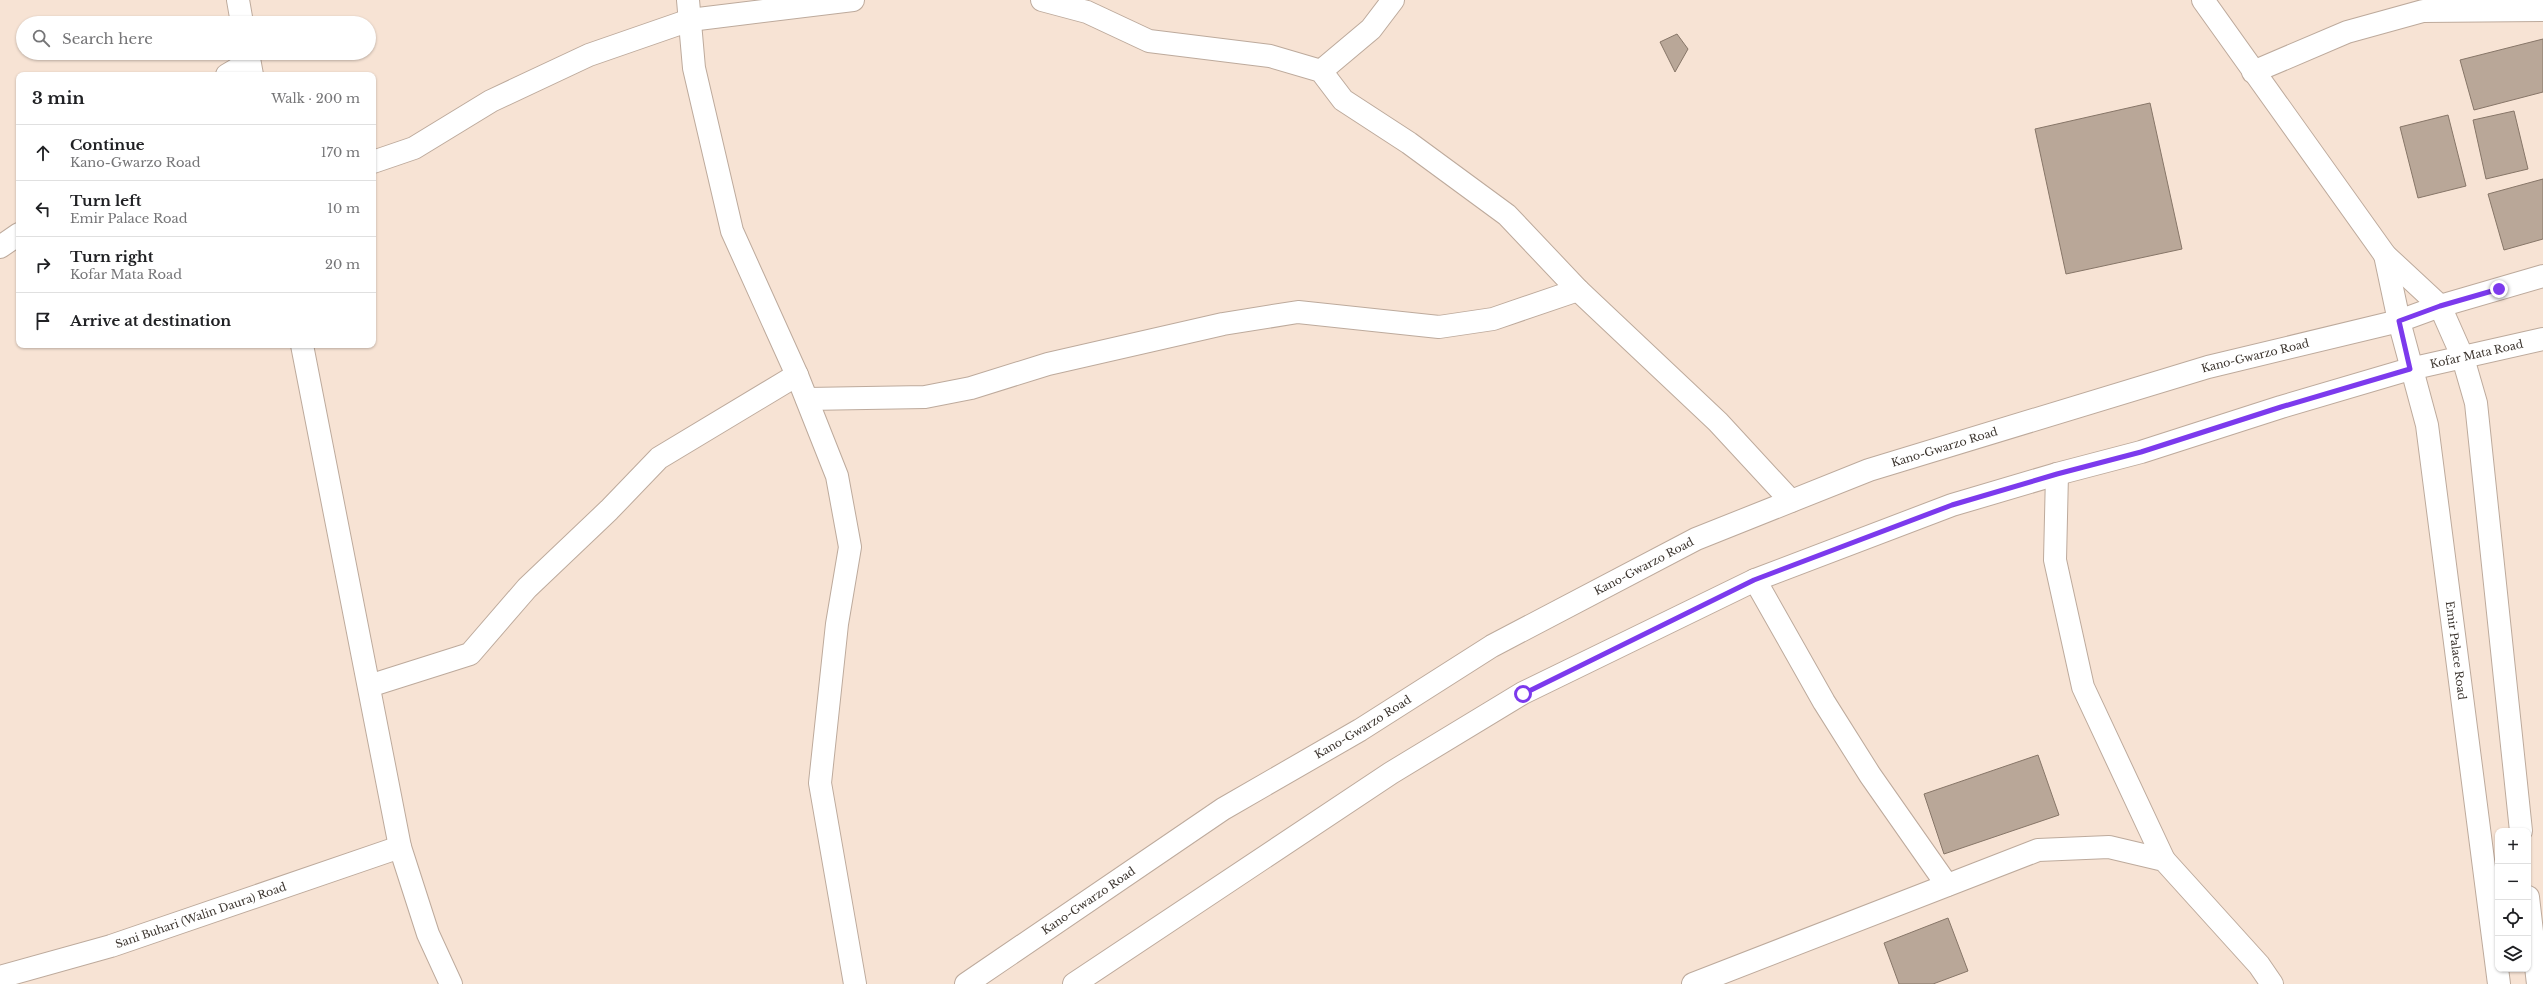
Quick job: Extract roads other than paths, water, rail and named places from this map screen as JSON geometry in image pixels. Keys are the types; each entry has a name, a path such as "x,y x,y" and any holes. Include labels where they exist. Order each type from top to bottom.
{"street":[{"path":"238,0 241,16"},
{"path":"376,161 414,148 492,101 689,10 853,0"},
{"path":"1042,0 1087,12 1149,41 1270,56 1321,71 1343,100 1409,143 1507,215 1578,290 1718,422 1791,501"},
{"path":"1321,71 1371,28 1393,0"},
{"path":"2203,0 2385,256 2440,306 2463,358 2476,402 2521,828"},
{"path":"689,10 694,68 732,231 797,375 837,476 850,547 837,624 820,784 855,984"},
{"path":"2253,72 2347,32 2423,11 2543,10"},
{"path":"233,72 250,63"},
{"path":"0,247 16,236"},
{"name":"Emir Palace Road","path":"2385,256 2410,369 2427,425 2499,984"},
{"path":"2399,321 2440,306 2543,276"},
{"path":"807,399 925,397 971,388 1048,364 1224,324 1298,312 1439,327 1493,319 1578,290"},
{"name":"Kano-Gwarzo Road","path":"966,984 1224,809 1360,730 1492,646 1696,539 1869,470 2045,415 2208,367 2399,321"},
{"name":"Kofar Mata Road","path":"2410,369 2543,339"},
{"path":"303,348 400,848 428,934 451,984"},
{"path":"1074,984 1391,773 1516,697 1754,580 1952,505 2057,474 2141,452 2281,407 2410,369"},
{"path":"369,686 470,654 527,588 609,510 659,458 797,375"},
{"path":"2057,474 2055,560 2083,687 2164,860 2259,965 2272,984"},
{"path":"1754,580 1824,702 1866,769 1947,885"},
{"path":"1693,984 2038,850 2109,847 2164,860"},
{"name":"Sani Buhari (Walin Daura) Road","path":"0,977 111,946 400,848"},
{"path":"2528,900 2538,984"}]}
